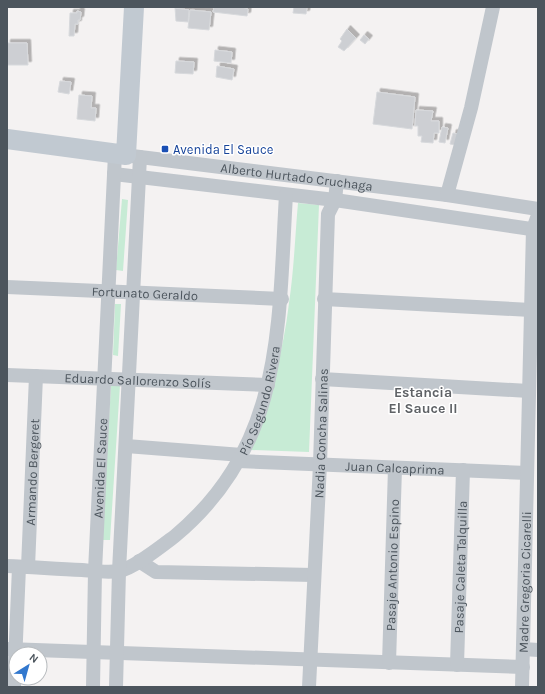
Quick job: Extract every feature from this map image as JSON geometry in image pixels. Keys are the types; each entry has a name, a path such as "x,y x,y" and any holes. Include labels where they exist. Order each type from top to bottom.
{"street":[{"name":"Avenida El Sauce","path":"92,687 95,571 114,174 127,155 134,7"},
{"path":"447,195 471,108 493,7"},
{"name":"Alberto Hurtado Cruchaga","path":"7,139 447,195 538,209"},
{"name":"Avenida El Sauce","path":"116,687 119,571 139,176 127,155"},
{"name":"Alberto Hurtado Cruchaga","path":"114,174 335,200 535,230"},
{"name":"Nadia Concha Salinas","path":"309,687 320,464 324,299 328,214 335,200 337,181"},
{"name":"Pío Segundo Rivera","path":"18,567 119,571 139,561 166,542 195,517 214,496 240,458 257,421 273,366 282,299 286,195"},
{"name":"Madre Gregoria Cicarelli","path":"522,687 531,310 535,230 538,214"},
{"name":"Fortunato Geraldo","path":"7,287 282,299"},
{"path":"324,299 531,310"},
{"name":"Eduardo Sallorenzo Solís","path":"7,375 105,380 129,379 268,385"},
{"name":"Armando Bergeret","path":"11,646 36,376"},
{"path":"322,379 529,391"},
{"name":"Juan Calcaprima","path":"126,446 240,458 320,464 527,474"},
{"name":"Pasaje Antonio Espino","path":"389,662 395,468"},
{"name":"Pasaje Caleta Talquilla","path":"457,665 463,470"},
{"path":"139,561 156,572 314,574"},
{"path":"523,649 538,650"},
{"path":"48,650 523,667"}],"green space":[{"path":"122,199 128,200 123,271 116,270"},
{"path":"298,203 319,205 309,452 251,450 264,414 283,341 292,278"},
{"path":"115,304 121,304 118,356 113,355"},
{"path":"111,385 120,385 110,540 102,540"}],"building":[{"path":"214,7 242,7 248,9 247,16 213,12"},
{"path":"294,7 307,7 306,14 293,13"},
{"path":"175,8 189,10 188,22 176,21"},
{"path":"190,10 211,12 209,30 188,28"},
{"path":"77,11 81,12 80,20 78,20 78,24 75,24 74,36 69,36 70,13 77,13"},
{"path":"347,29 356,38 344,51 338,47 342,41 340,39"},
{"path":"364,35 369,39 365,44 360,40"},
{"path":"7,43 27,43 28,65 7,65"},
{"path":"215,50 232,52 231,63 214,61"},
{"path":"176,61 194,62 193,74 175,73"},
{"path":"217,66 234,69 232,80 216,77"},
{"path":"60,81 71,82 69,94 58,92"},
{"path":"377,92 415,97 412,129 373,124"},
{"path":"79,95 92,96 91,108 96,108 95,121 77,119"},
{"path":"416,110 433,111 431,121 439,121 439,133 434,133 433,143 421,142 422,136 418,136 418,126 415,126"},
{"path":"442,127 448,128 445,143 439,142"},
{"path":"453,133 458,134 455,145 450,144"}],"place":[{"name":"Avenida El Sauce","path":"165,149"}],"district":[{"name":"Estancia El Sauce II","path":"423,400"}]}
